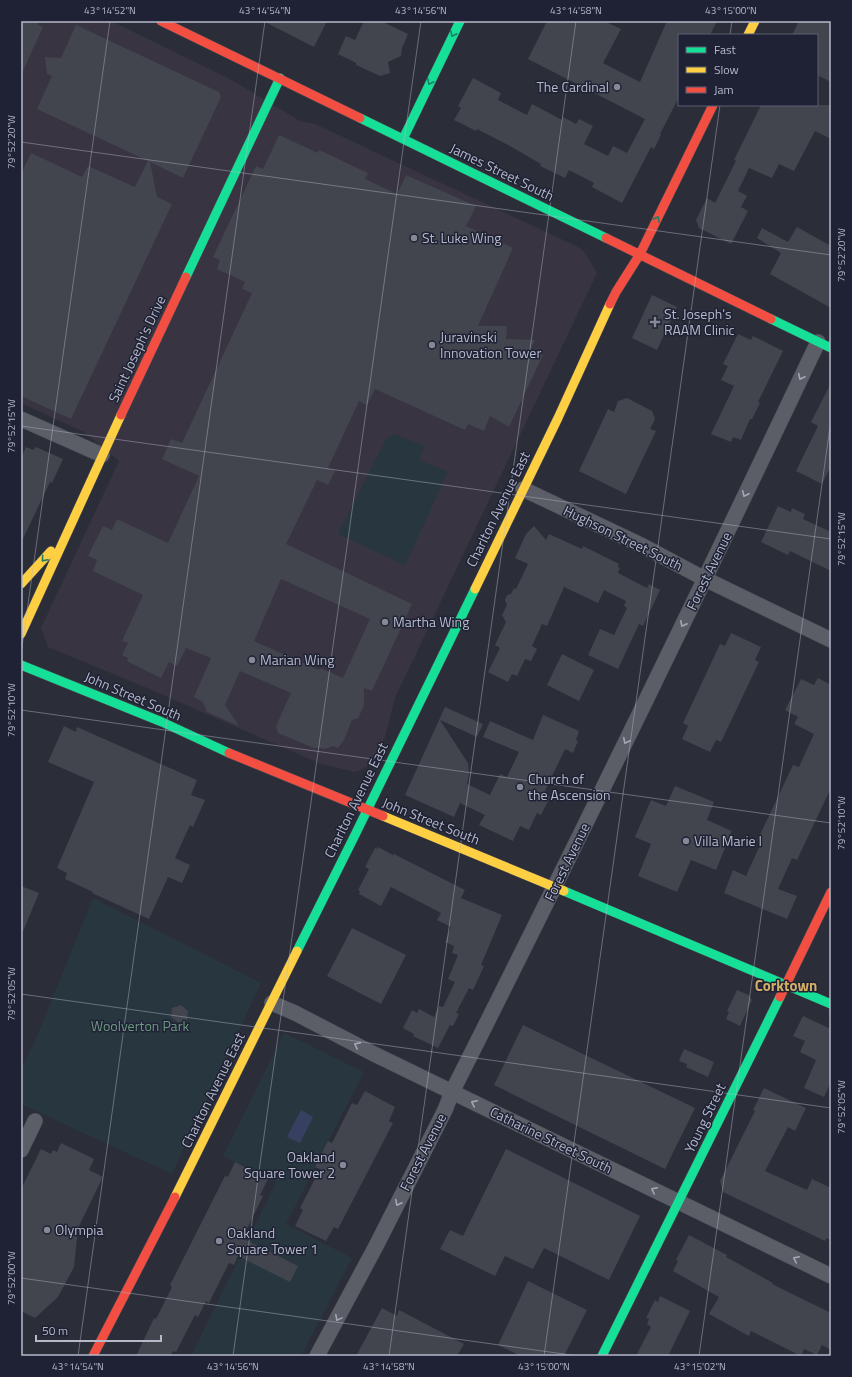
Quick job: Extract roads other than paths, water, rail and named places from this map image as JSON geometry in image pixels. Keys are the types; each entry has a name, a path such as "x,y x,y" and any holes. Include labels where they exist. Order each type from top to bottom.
{"main road":[{"path":"403,139 460,21"},
{"path":"748,34 755,21"},
{"name":"James Street South","path":"165,22 824,345"},
{"name":"Saint Joseph's Drive","path":"21,634 102,455 280,78"},
{"name":"Charlton Avenue East","path":"92,1356 187,1174 272,1003 558,418 616,292 640,254 713,106"},
{"path":"21,584 66,534"},
{"name":"John Street South","path":"21,665 162,722 220,749 720,956 786,986 831,1004"},
{"name":"Young Street","path":"602,1356 786,986 831,892"}],"street":[{"name":"Forest Avenue","path":"318,1356 387,1225 445,1110 452,1092 555,888 705,579 824,345"},
{"path":"21,418 102,455"},
{"name":"Hughson Street South","path":"523,489 643,546 705,579 831,640"},
{"name":"Catharine Street South","path":"272,1003 831,1276"},
{"path":"21,1150 35,1121"}],"water":[{"path":"301,1110 313,1117 300,1143 287,1137"}],"place":[{"name":"The Cardinal","path":"617,87"},
{"name":"St. Luke Wing","path":"414,238"},
{"name":"St. Joseph's RAAM Clinic","path":"655,322"},
{"name":"Juravinski Innovation Tower","path":"432,345"},
{"name":"Martha Wing","path":"385,622"},
{"name":"Marian Wing","path":"252,660"},
{"name":"Church of the Ascension","path":"520,787"},
{"name":"Villa Marie I","path":"686,841"},
{"name":"Oakland Square Tower 2","path":"343,1165"},
{"name":"Olympia","path":"47,1230"},
{"name":"Oakland Square Tower 1","path":"219,1241"}],"district":[{"name":"Corktown","path":"786,986"}],"park label":[{"name":"Woolverton Park","path":"140,1026"}]}
